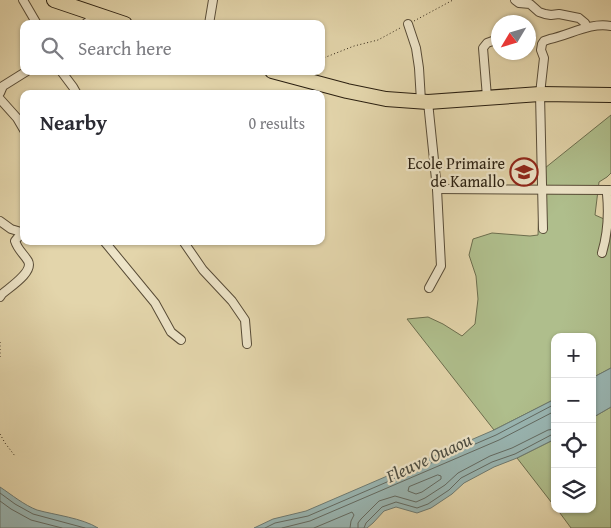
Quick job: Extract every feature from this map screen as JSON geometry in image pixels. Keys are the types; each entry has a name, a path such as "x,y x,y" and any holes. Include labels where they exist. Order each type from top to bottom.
{"highway":[{"path":"54,0 113,20"},
{"path":"287,75 386,99 424,101 540,94 611,96"}],"street":[{"path":"23,0 35,20"},
{"path":"210,20 213,0"},
{"path":"515,0 519,3 530,4 539,12 545,14 559,14 579,18 587,27"},
{"path":"90,20 98,15"},
{"path":"408,24 416,48 437,189 441,266 429,288"},
{"path":"543,229 540,94 544,58 541,50 542,44 544,41 587,27 611,26"},
{"path":"487,98 483,48 486,43 491,41"},
{"path":"1,89 21,75"},
{"path":"64,75 75,90"},
{"path":"0,99 20,123"},
{"path":"437,189 611,190"},
{"path":"602,253 608,220 607,194 611,190"},
{"path":"0,221 11,229 20,231"},
{"path":"0,297 26,273 29,266 17,248 15,241 20,234"},
{"path":"107,245 155,303 171,332 182,340"},
{"path":"186,245 203,270 232,301 246,320 247,344"}],"path":[{"path":"325,57 354,46 378,40 454,0"},
{"path":"0,342 0,358"},
{"path":"0,434 16,456"}],"green space":[{"path":"611,115 611,173 599,182 595,215 611,222 611,368 596,376 596,333 551,333 551,401 494,430 407,319 428,317 462,336 475,324 478,299 476,276 469,255 473,239 492,233 538,235 540,172"},
{"path":"611,407 611,528 571,528 560,513 596,513 596,416"},
{"path":"551,441 551,502 517,458"}],"water":[{"path":"611,368 611,407 596,416 596,378 596,376"},
{"path":"551,401 551,441 464,483 452,494 431,508 417,513 396,507 384,511 367,528 254,528 273,519 306,511 494,430"},
{"path":"0,487 37,510 76,519 98,528 0,528"}],"place":[{"name":"Ecole Primaire de Kamallo","path":"524,172"}],"water label":[{"name":"Fleuve Ouaou","path":"429,458"}]}
